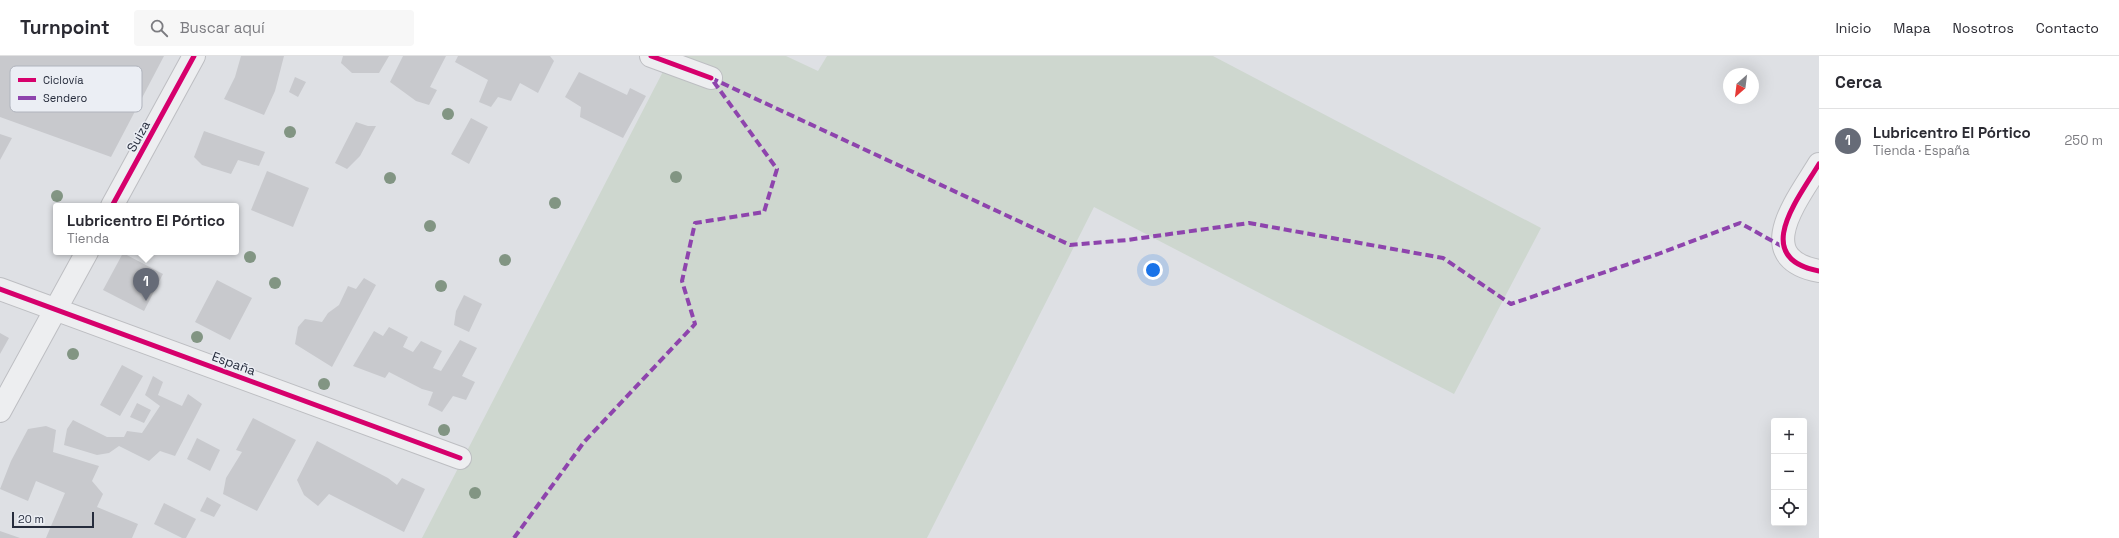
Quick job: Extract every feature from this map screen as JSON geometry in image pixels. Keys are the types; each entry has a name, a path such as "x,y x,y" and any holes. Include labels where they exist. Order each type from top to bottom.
{"street":[{"name":"Suiza","path":"114,203 194,56"},
{"path":"651,56 711,78"},
{"path":"1819,164 1787,218 1783,233 1785,248 1792,261 1804,268 1819,271"},
{"path":"0,411 85,255"},
{"name":"España","path":"0,289 56,308 460,458"}],"shaded area":[{"path":"671,56 786,56 818,71 827,56 1213,56 1541,228 1454,394 1094,207 927,538 422,538"}],"building":[{"path":"0,56 164,56 142,98 142,66 10,66 10,112 135,112 111,157 0,117"},
{"path":"241,56 284,56 275,91 264,115 224,99 235,77"},
{"path":"343,56 389,56 379,73 352,73 341,63"},
{"path":"403,56 446,56 430,87 437,90 429,105 416,101 390,82"},
{"path":"458,56 550,56 554,61 538,93 520,83 511,101 498,97 491,107 479,102 488,80 455,62"},
{"path":"579,72 627,95 630,88 646,96 623,138 580,117 581,107 565,97"},
{"path":"295,77 306,82 298,97 289,92"},
{"path":"471,118 488,127 469,164 451,154"},
{"path":"356,122 368,126 376,126 360,156 347,169 335,163"},
{"path":"204,131 265,152 259,166 238,160 231,174 202,165 194,157"},
{"path":"0,134 12,138 0,160"},
{"path":"267,171 309,188 293,227 251,210"},
{"path":"122,255 127,255 163,274 144,311 103,290"},
{"path":"364,278 376,285 332,367 295,344 298,327 305,319 322,322 328,313 339,305 348,286 356,289"},
{"path":"217,280 252,298 230,340 195,322"},
{"path":"464,295 482,304 469,332 454,325 456,311"},
{"path":"389,327 408,337 403,347 413,352 421,341 442,351 433,368 441,371 460,340 477,348 462,376 475,382 466,400 453,396 442,412 428,405 433,392 422,389 389,372 385,378 353,366 374,331 383,336"},
{"path":"0,333 9,338 0,354"},
{"path":"122,365 143,376 120,416 100,405"},
{"path":"153,376 163,382 158,395 182,406 188,394 202,404 175,456 160,451 149,461 119,446 109,453 97,455 64,445 67,429 73,420 107,437 124,437 127,431 142,433 160,406 145,395"},
{"path":"137,403 151,410 144,423 130,417"},
{"path":"253,418 296,440 257,511 223,494 226,478 242,452 236,450"},
{"path":"46,426 56,430 53,452 99,466 92,481 103,494 97,507 138,524 132,538 46,538 65,493 36,481 28,501 0,489 11,461 28,429"},
{"path":"197,438 220,450 210,471 187,459"},
{"path":"317,441 388,478 397,485 402,478 425,489 404,532 329,494 318,506 304,495 297,480"},
{"path":"207,497 221,505 214,517 200,511"},
{"path":"164,503 196,519 186,538 182,538 154,524"},
{"path":"0,531 20,538 0,538"}],"marked path":[{"path":"514,538 584,442 695,324 682,281 695,223 764,212 777,169 711,78 1070,245 1127,240 1249,223 1443,258 1511,304 1658,254 1740,223 1785,248"}],"cycle path":[{"path":"114,203 194,56"},
{"path":"651,56 711,78"},
{"path":"1819,164 1792,210 1785,226 1783,241 1787,254 1798,264 1819,271"},
{"path":"0,289 460,458"}],"place":[{"name":"Lubricentro El Pórtico","path":"146,301"}]}
